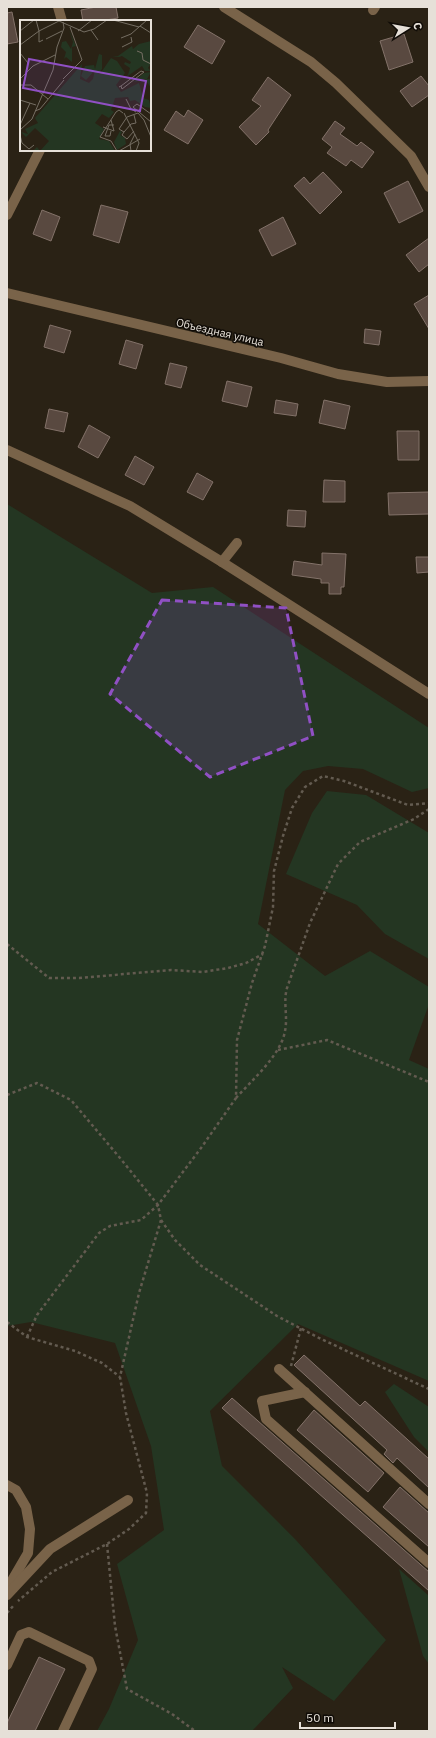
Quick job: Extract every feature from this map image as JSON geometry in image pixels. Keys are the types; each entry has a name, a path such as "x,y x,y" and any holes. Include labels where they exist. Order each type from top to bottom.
{"street":[{"path":"58,7 62,20"},
{"path":"224,7 311,62 336,83 410,156 429,187"},
{"path":"7,215 39,151"},
{"name":"Объездная улица","path":"7,293 281,358 338,374 387,382 429,381"},
{"path":"7,450 130,506 222,562 429,694"},
{"path":"222,562 237,543"},
{"path":"279,1369 429,1504"},
{"path":"305,1392 262,1401 266,1419 429,1563"},
{"path":"7,1484 16,1490 26,1507 30,1529 28,1553 7,1590"},
{"path":"7,1595 50,1549 128,1500"},
{"path":"7,1665 21,1635 29,1632 89,1661 92,1669 63,1731"}],"path":[{"path":"236,1098 237,1040 252,982 263,954 273,907 274,871 282,836 292,808 305,787 324,776 344,781 408,806 429,803"},
{"path":"26,1337 37,1315 99,1233 110,1226 141,1220 158,1205 236,1098 278,1050 285,1031 285,997 287,988 310,923 338,864 360,842 414,819 429,809"},
{"path":"7,944 49,978 79,978 171,970 203,972 228,968 246,963 263,954"},
{"path":"278,1050 327,1040 429,1082"},
{"path":"7,1095 37,1083 71,1100 158,1205 162,1220 175,1240 200,1265 277,1316 429,1389"},
{"path":"7,1322 26,1337 75,1351 102,1363 120,1377 139,1293 162,1220"},
{"path":"288,1377 301,1328"},
{"path":"107,1544 115,1626 127,1689 172,1714 195,1731"}],"highlighted area":[{"path":"162,600 286,608 313,736 210,777 110,694"}],"green space":[{"path":"7,504 152,593 213,587 429,728 429,788 412,792 363,769 328,766 303,771 285,790 258,924 325,976 370,951 429,987 429,1004 409,1060 429,1069 429,1381 298,1324 210,1411 222,1466 295,1539 386,1640 334,1701 282,1667 293,1688 252,1731 97,1731 109,1709 138,1640 117,1564 164,1530 151,1446 115,1343 31,1322 7,1326"},
{"path":"327,791 366,795 429,833 429,959 385,934 357,905 286,874 312,813"},
{"path":"394,1384 429,1407 429,1452 414,1437 385,1392"},
{"path":"399,1569 429,1596 429,1664 423,1656"}],"building":[{"path":"96,7 116,7 118,18 106,20 83,20 81,10"},
{"path":"12,12 18,42 7,44 7,13"},
{"path":"198,25 225,41 212,64 184,47"},
{"path":"404,34 413,62 389,70 380,41"},
{"path":"421,76 429,86 429,95 412,107 400,91"},
{"path":"268,77 291,95 268,130 269,132 256,145 239,127 261,106 252,100"},
{"path":"188,110 203,120 188,144 164,130 176,111 184,117"},
{"path":"335,121 345,128 340,134 357,146 361,142 374,152 362,168 351,160 346,166 327,153 332,147 322,139"},
{"path":"323,172 342,192 320,214 294,186 304,177 310,184"},
{"path":"408,181 423,211 399,223 384,193"},
{"path":"101,205 128,212 119,243 93,235"},
{"path":"42,210 60,217 51,241 33,234"},
{"path":"283,217 296,244 272,256 259,230"},
{"path":"429,238 429,264 419,272 406,255"},
{"path":"429,295 429,329 414,304"},
{"path":"50,325 71,331 64,353 44,347"},
{"path":"365,329 381,331 379,345 364,343"},
{"path":"126,340 143,345 136,369 119,364"},
{"path":"170,363 187,367 181,388 165,384"},
{"path":"227,381 252,387 247,407 222,401"},
{"path":"276,400 298,404 296,416 274,413"},
{"path":"324,400 350,406 345,429 319,423"},
{"path":"49,409 68,413 64,432 45,428"},
{"path":"89,425 110,437 98,458 78,447"},
{"path":"397,431 419,431 419,460 398,460"},
{"path":"135,456 154,467 144,485 125,475"},
{"path":"197,473 213,482 203,500 187,492"},
{"path":"324,480 345,481 345,502 323,502"},
{"path":"429,492 429,514 389,515 388,493"},
{"path":"288,510 306,511 305,527 287,526"},
{"path":"322,553 346,554 344,587 341,587 341,594 329,594 329,583 321,583 321,579 292,575 294,561 322,565"},
{"path":"416,557 429,557 429,572 417,573"},
{"path":"304,1355 360,1406 365,1401 429,1459 429,1488 397,1458 393,1463 384,1454 387,1450 294,1365"},
{"path":"232,1398 429,1572 429,1591 222,1408"},
{"path":"314,1410 384,1473 368,1492 297,1430"},
{"path":"400,1487 429,1513 429,1547 383,1507"},
{"path":"39,1657 65,1669 35,1731 7,1731 7,1723"}]}
